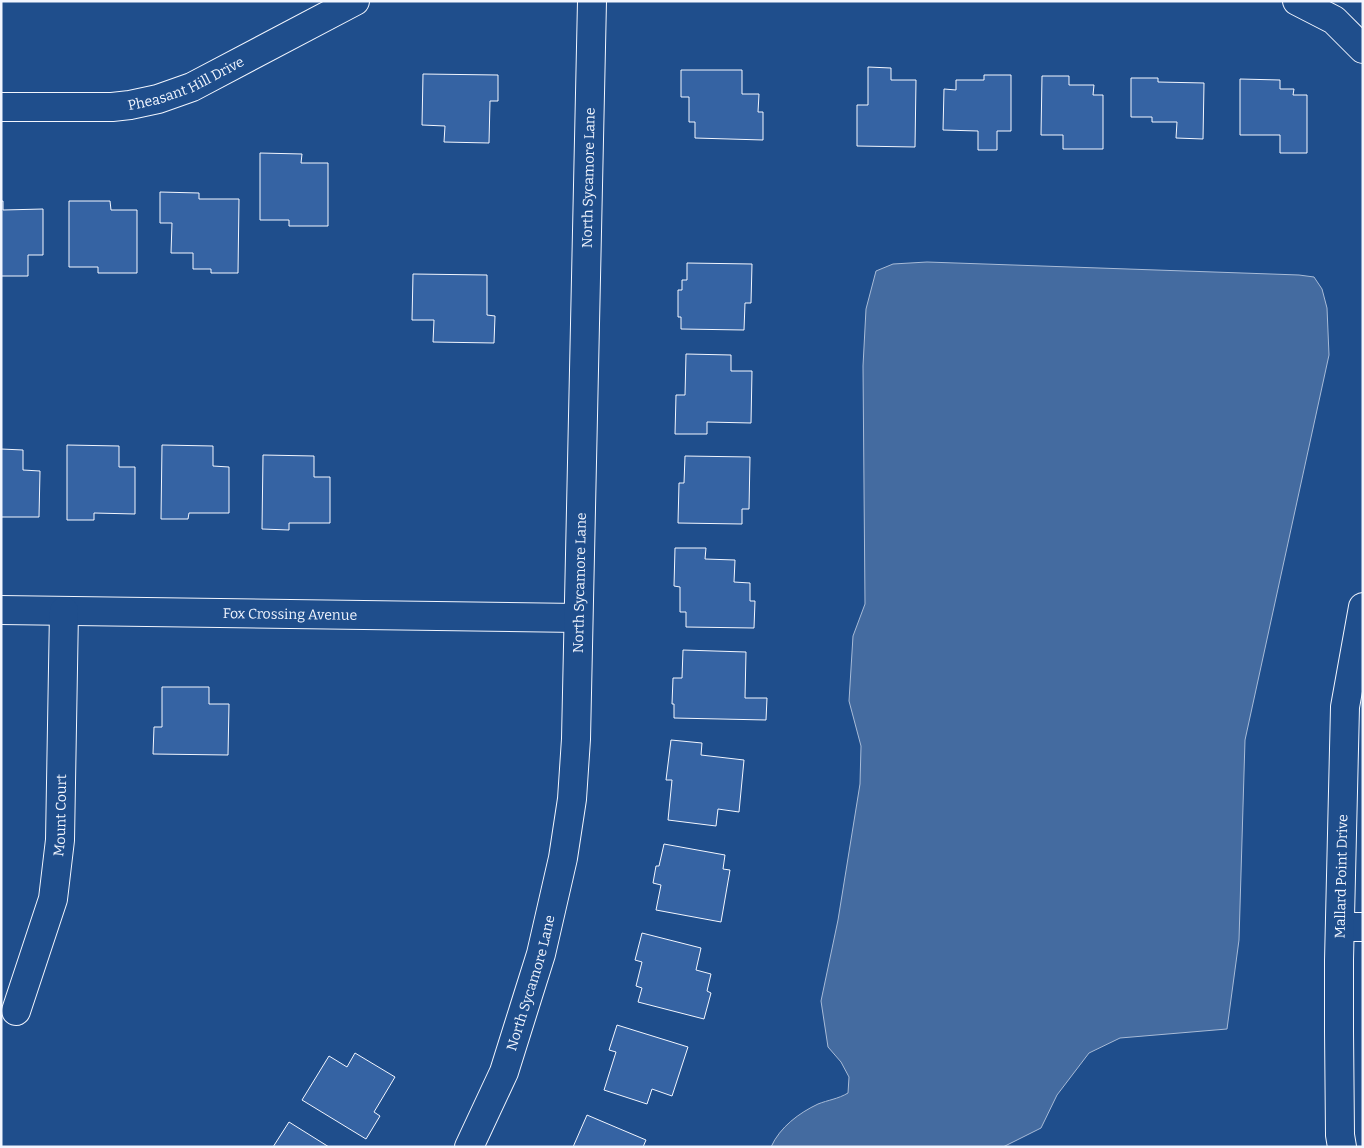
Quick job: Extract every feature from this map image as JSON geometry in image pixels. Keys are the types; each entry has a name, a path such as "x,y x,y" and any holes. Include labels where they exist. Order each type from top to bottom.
{"street":[{"name":"Pheasant Hill Drive","path":"1,107 112,107 148,102 169,96 192,87 355,1"},
{"name":"North Sycamore Lane","path":"469,1147 504,1072 520,1025 541,954 563,858 572,799 576,739 592,1"},
{"path":"1297,1 1334,20 1361,43"},
{"name":"Mallard Point Drive","path":"1342,1147 1340,1135 1339,1031 1351,927 1345,707 1363,607"},
{"name":"Fox Crossing Avenue","path":"1,610 578,618"},
{"name":"Mount Court","path":"16,1011 53,900 60,840 64,611"}],"water":[{"path":"927,262 1299,275 1314,277 1322,289 1327,308 1329,355 1245,740 1239,940 1227,1029 1120,1038 1089,1053 1057,1095 1041,1128 1003,1147 771,1147 779,1133 797,1116 818,1104 848,1093 849,1077 841,1062 828,1047 821,1001 838,920 860,784 861,746 849,701 853,636 865,604 863,366 866,309 876,271 893,264"}],"building":[{"path":"868,67 891,68 891,80 916,80 915,147 857,146 857,105 868,105"},
{"path":"681,70 742,70 742,94 759,94 758,112 763,112 763,140 695,138 695,122 689,122 689,97 681,97"},
{"path":"423,74 498,75 498,101 490,101 489,143 444,142 445,126 422,125"},
{"path":"984,75 1011,75 1011,131 997,131 997,150 978,150 978,131 943,130 944,89 956,90 956,80 984,80"},
{"path":"1042,76 1069,76 1069,85 1094,85 1093,95 1103,95 1103,149 1063,149 1063,135 1041,135"},
{"path":"1131,78 1158,78 1158,82 1204,83 1203,139 1176,138 1177,122 1152,122 1152,117 1131,117"},
{"path":"1240,79 1280,80 1280,89 1294,89 1293,95 1307,95 1307,153 1280,153 1280,135 1240,135"},
{"path":"260,153 302,154 301,163 328,163 328,226 289,226 289,220 260,220"},
{"path":"160,192 199,193 199,199 239,199 238,273 211,273 211,269 193,269 193,253 171,253 172,223 160,223"},
{"path":"1,201 3,201 3,210 43,209 43,255 28,255 28,276 1,276"},
{"path":"69,201 110,201 111,210 137,210 137,273 98,273 98,267 69,267"},
{"path":"687,263 752,264 751,303 745,303 744,330 681,329 681,317 678,317 678,290 682,290 682,280 687,280"},
{"path":"413,274 487,275 487,315 495,316 494,343 433,342 434,320 412,320"},
{"path":"686,354 731,355 731,371 752,371 751,423 707,422 707,434 675,434 676,395 685,395"},
{"path":"67,445 119,446 119,467 135,467 135,514 94,513 94,520 67,520"},
{"path":"162,445 213,446 213,466 229,467 229,513 189,513 188,519 161,519"},
{"path":"1,449 23,450 23,470 40,471 39,517 1,517"},
{"path":"263,455 314,456 314,477 330,477 330,523 289,523 289,530 262,529"},
{"path":"685,456 750,457 749,509 742,509 742,524 678,523 679,483 684,483"},
{"path":"675,548 706,548 705,559 735,560 734,582 750,583 750,601 755,601 754,628 686,627 686,612 680,612 680,587 674,586"},
{"path":"683,650 746,652 745,698 767,698 766,720 674,718 674,704 672,704 673,678 682,678"},
{"path":"162,687 209,687 209,704 229,704 228,755 153,754 154,727 162,727"},
{"path":"671,740 702,743 701,755 744,760 739,812 718,809 716,826 668,820 672,780 666,780"},
{"path":"664,844 725,855 723,869 730,870 721,922 656,910 661,885 653,883 656,866 659,866"},
{"path":"642,933 701,948 696,970 711,974 707,991 711,993 704,1019 638,1002 642,988 636,986 642,962 635,960"},
{"path":"617,1025 688,1047 672,1096 652,1089 647,1104 604,1090 616,1052 609,1050"},
{"path":"355,1053 395,1077 374,1112 380,1116 366,1139 302,1100 329,1056 347,1067"},
{"path":"587,1115 646,1140 643,1147 573,1147"},
{"path":"289,1122 329,1147 273,1147"}]}
